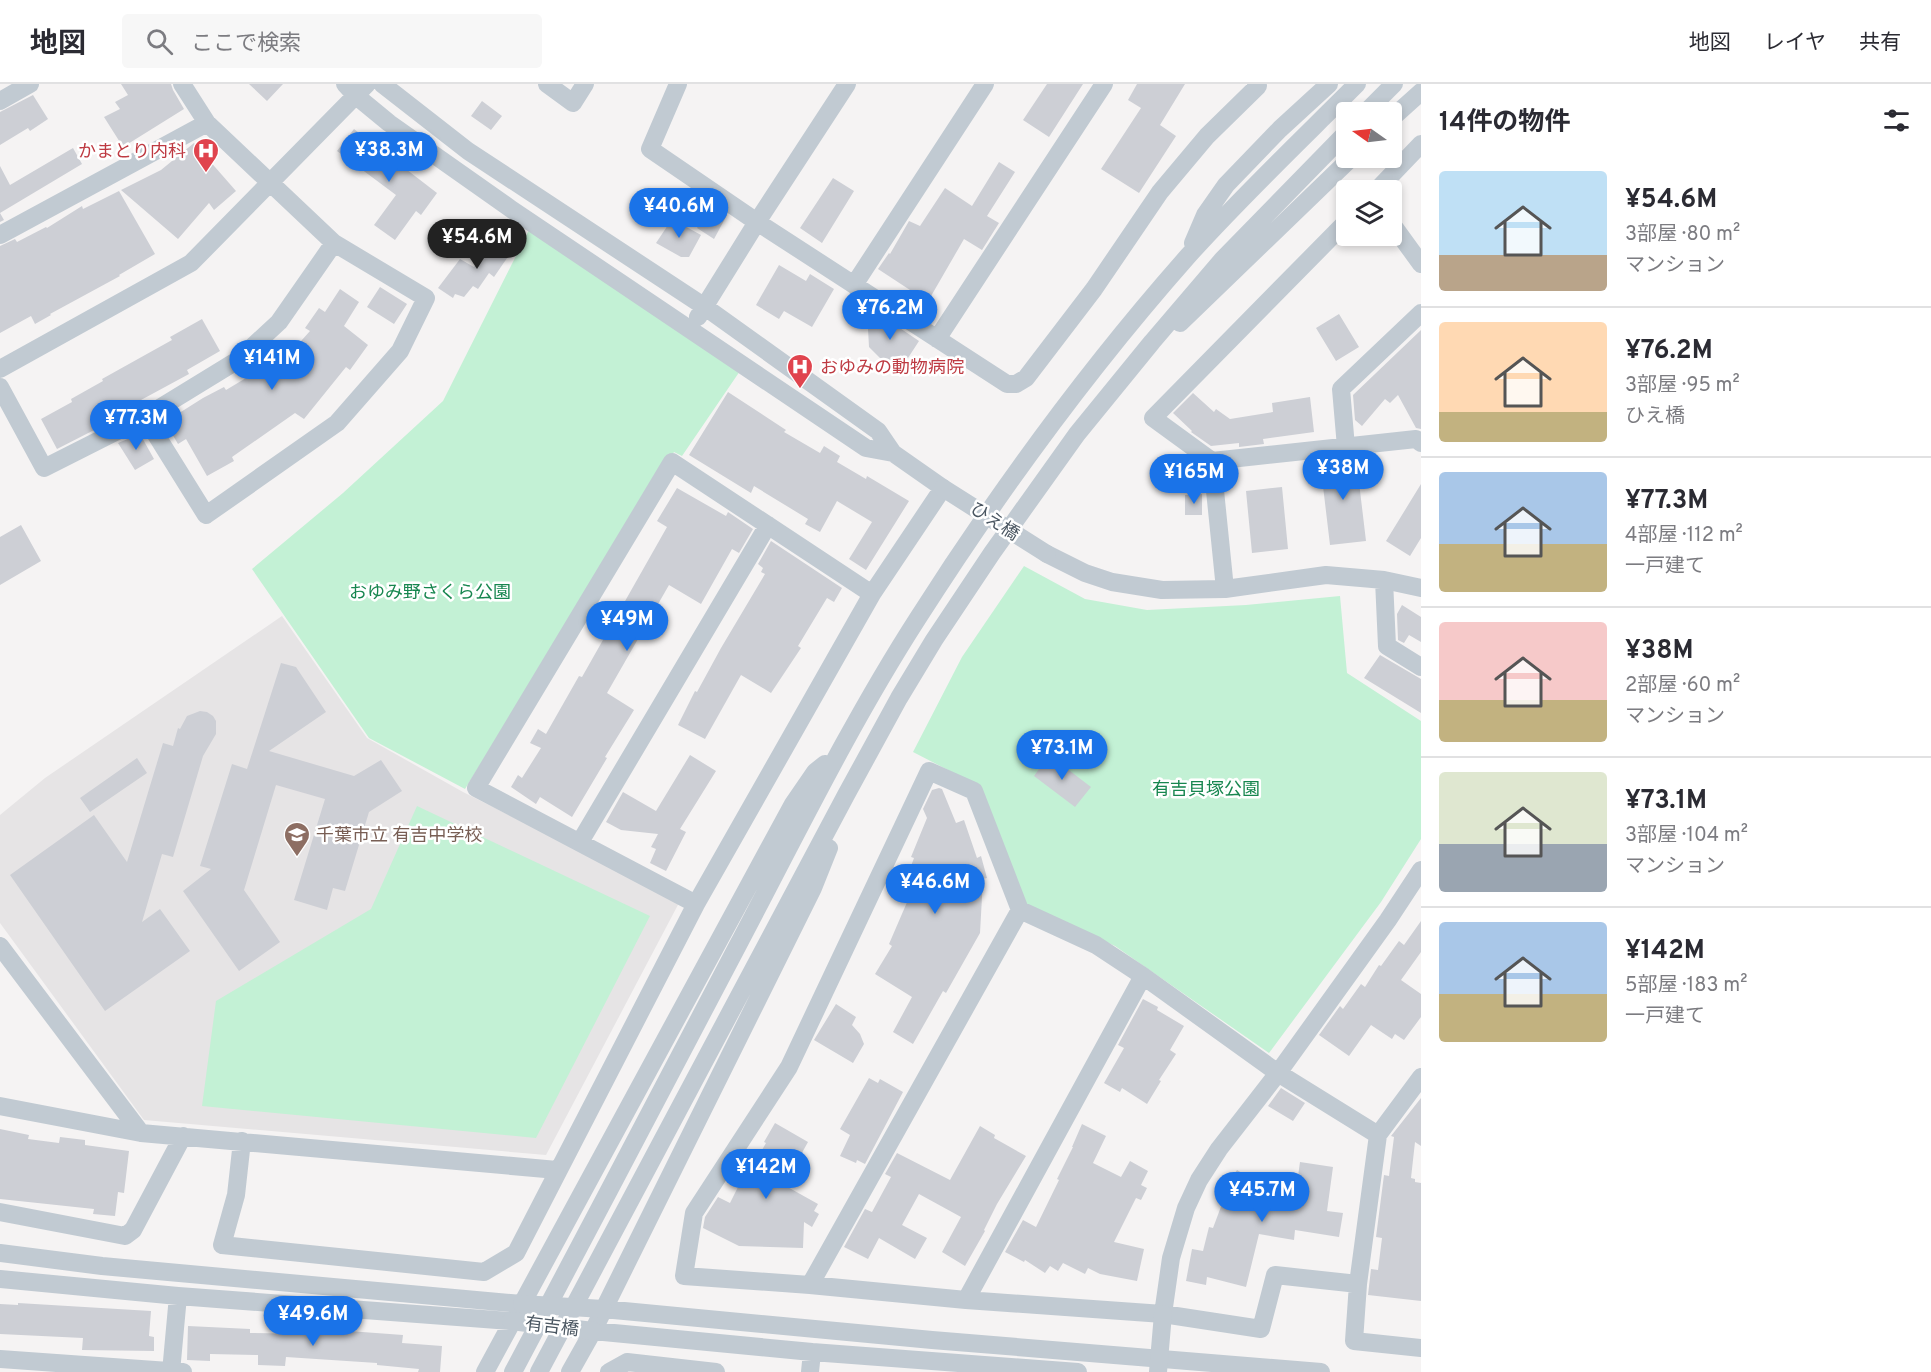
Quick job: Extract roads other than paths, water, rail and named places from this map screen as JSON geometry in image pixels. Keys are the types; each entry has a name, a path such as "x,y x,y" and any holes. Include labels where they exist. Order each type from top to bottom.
{"street":[{"path":"0,101 30,84"},
{"path":"145,417 206,515 338,423 400,351 426,298 334,243 207,123 182,84"},
{"path":"382,84 468,151 705,307 878,431 894,453"},
{"path":"547,84 573,104 585,84"},
{"path":"678,84 650,149 757,222 1008,384 1016,384 1026,378 1094,289 1160,192 1207,136 1258,85"},
{"path":"691,329 847,84"},
{"path":"854,285 985,84"},
{"path":"937,339 1104,84"},
{"path":"1186,259 1205,215 1226,185 1280,129 1329,84"},
{"path":"513,1372 839,752 916,620 972,536 1050,428 1128,328 1234,206 1357,84"},
{"path":"1376,102 1394,84"},
{"path":"0,369 191,263 356,88 389,123 599,269 866,448 894,453"},
{"path":"1402,109 1421,92"},
{"path":"0,235 207,123"},
{"path":"539,1372 846,795 899,698 934,640 992,553 1077,434 1222,260 1336,143"},
{"path":"1387,180 1421,144"},
{"path":"1152,342 1185,320 1341,168"},
{"path":"1336,232 1153,418 1212,461 1416,439 1421,443"},
{"path":"1402,238 1421,264"},
{"path":"0,387 44,468 145,417 238,360 279,321 334,243"},
{"path":"1347,447 1341,389 1421,312"},
{"name":"ひえ橋","path":"894,453 1047,554 1085,573 1112,582 1137,588 1162,590 1226,589 1326,575 1384,580 1421,588"},
{"path":"1212,461 1226,589"},
{"path":"696,904 476,788 672,462 872,594"},
{"path":"243,1141 236,1195 222,1245 484,1272 516,1253 696,904 872,594 944,488"},
{"path":"580,842 768,525"},
{"path":"1384,580 1387,646 1421,667"},
{"path":"485,1372 793,804 815,772 839,752"},
{"path":"1358,1284 1275,1275 1261,1329 1163,1314 684,1276 694,1213 789,1067 929,771 974,791 1020,910 1096,945 1278,1073 1378,1135"},
{"path":"570,1372 593,1331 813,888 828,852 846,795"},
{"path":"1158,1372 1171,1258 1178,1232 1199,1180 1219,1149 1278,1073 1388,920 1421,870"},
{"path":"810,1285 1020,910"},
{"path":"0,946 141,1133"},
{"path":"966,1300 1143,976"},
{"path":"1421,1077 1378,1135 1358,1284 1354,1341 1421,1348"},
{"path":"0,1106 141,1133 557,1170"},
{"path":"0,1212 125,1236 133,1230 183,1136"},
{"name":"有吉橋","path":"0,1253 102,1266 522,1304 603,1309 932,1340 1321,1372"},
{"name":"有吉橋","path":"0,1280 511,1322 812,1352 1078,1372"},
{"path":"0,1359 39,1368 175,1372 178,1296"},
{"path":"810,1372 812,1352"},
{"path":"609,1372 627,1362 716,1372"}],"place":[{"name":"かまとり内科","path":"206,174"},
{"name":"おゆみの動物病院","path":"800,390"},
{"name":"千葉市立 有吉中学校","path":"297,858"}],"park label":[{"name":"おゆみ野さくら公園","path":"430,592"},
{"name":"有吉貝塚公園","path":"1206,789"}]}
